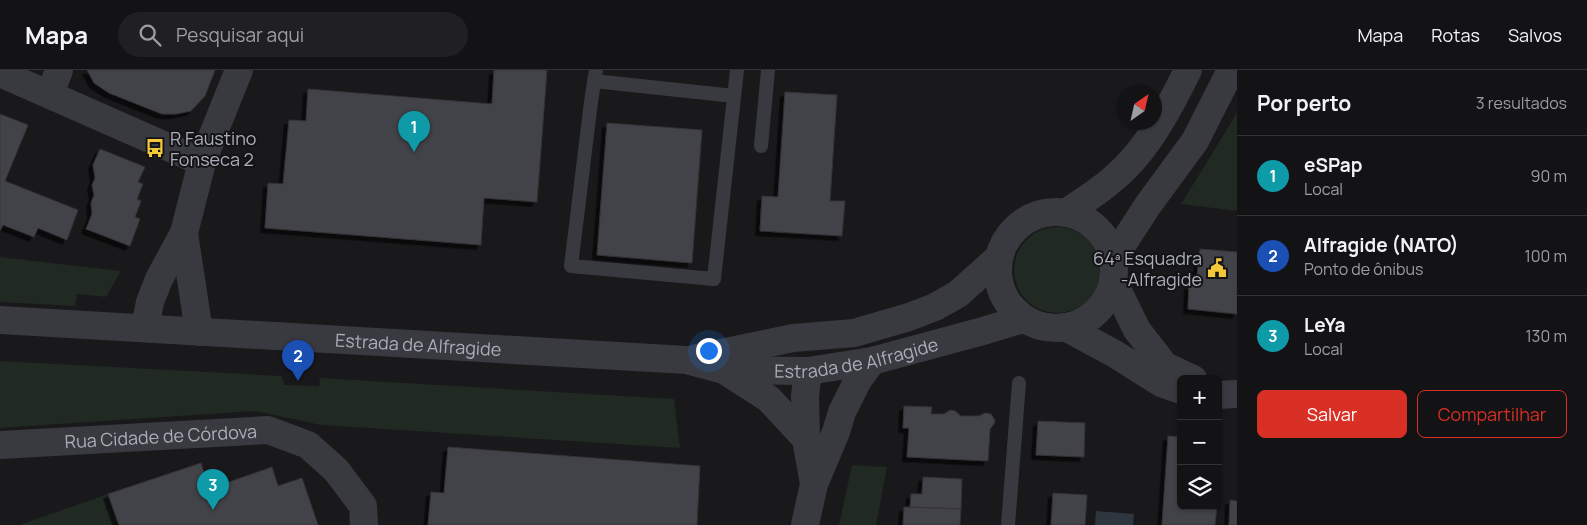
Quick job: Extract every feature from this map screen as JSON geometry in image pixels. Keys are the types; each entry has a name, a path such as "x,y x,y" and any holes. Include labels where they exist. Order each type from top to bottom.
{"street":[{"path":"145,328 150,302 159,279 184,233 202,162 239,70"},
{"path":"1067,212 1114,178 1129,164 1157,125 1188,70"},
{"path":"1185,375 1166,366 1136,330 1113,270 1105,238 1088,221 1067,212 1044,212 1023,221 1007,237 998,258 998,281 1007,302 1023,319 1044,328 1067,328 1088,319 1105,303 1113,270 1148,205 1194,141 1231,70"},
{"path":"0,73 54,82 202,162"},
{"path":"184,233 199,332"},
{"name":"Estrada de Alfragide","path":"686,360 793,338 854,333 909,317 958,294 998,258"},
{"name":"Estrada de Alfragide","path":"0,320 686,360 724,370 808,371 872,360 983,332 1023,319"},
{"path":"1067,328 1115,354 1161,383 1177,389"},
{"path":"814,484 806,439 805,396 810,361 814,356 854,333"},
{"path":"804,525 814,484 849,396 872,360"},
{"path":"724,370 769,399 806,439"},
{"name":"Rua Cidade de Córdova","path":"0,445 268,430 308,445 336,470 363,506 364,525"}],"lane":[{"path":"734,96 595,76 571,266 714,279 737,70"},
{"path":"760,146 768,70"},
{"path":"1008,525 1019,383"}],"shaded area":[{"path":"1237,113 1237,211 1181,204"},
{"path":"1057,227 1074,230 1088,239 1097,253 1100,270 1097,287 1088,301 1074,310 1057,313 1040,310 1026,301 1017,287 1014,270 1017,253 1026,239 1040,230"},
{"path":"0,257 121,271 106,297 77,294 75,306 0,302"},
{"path":"0,361 282,376 284,385 319,386 320,378 674,399 680,448 321,425 255,411 0,428"},
{"path":"852,465 887,467 876,525 839,525"},
{"path":"108,494 119,525 22,525 22,524"},
{"path":"1096,511 1134,514 1133,525 1095,525"}],"building":[{"path":"87,70 215,70 205,96 191,111 162,114 109,93 94,83"},
{"path":"494,70 547,70 537,202 484,198 481,245 265,228 268,183 283,184 289,120 306,121 308,89 492,104"},
{"path":"785,92 837,95 830,201 845,201 842,236 760,231 762,196 778,197"},
{"path":"0,114 28,125 5,181 78,210 67,240 38,228 34,237 3,225 0,231"},
{"path":"607,123 702,130 692,263 597,255"},
{"path":"100,149 145,167 138,182 143,184 137,199 141,201 135,217 140,219 130,246 86,229 92,214 91,203 94,195 92,185 95,178 93,165"},
{"name":"64ª Esquadra -Alfragide","path":"1200,249 1237,252 1237,314 1188,309 1189,285 1196,285"},
{"path":"904,406 932,407 931,414 944,414 950,410 955,411 961,416 991,414 995,420 990,429 988,461 907,457 909,428 903,428"},
{"path":"1038,421 1085,423 1084,457 1036,455"},
{"path":"1168,436 1177,437 1177,510 1217,510 1215,525 1162,525"},
{"path":"448,447 700,466 697,525 428,525 431,492 444,493"},
{"path":"201,463 209,489 272,467 278,486 302,478 318,525 119,525 108,494"},
{"path":"923,477 962,479 961,509 910,507 911,494 922,494"},
{"path":"1053,493 1087,495 1085,525 1051,525"},
{"path":"1230,500 1237,501 1237,525 1229,525"},
{"path":"904,507 961,509 960,525 903,525"}],"place":[{"name":"R Faustino Fonseca 2","path":"155,148"},
{"name":"eSPap","path":"414,152"},
{"name":"64ª Esquadra -Alfragide","path":"1217,268"},
{"name":"Alfragide (NATO)","path":"298,381"},
{"name":"LeYa","path":"213,510"}]}
